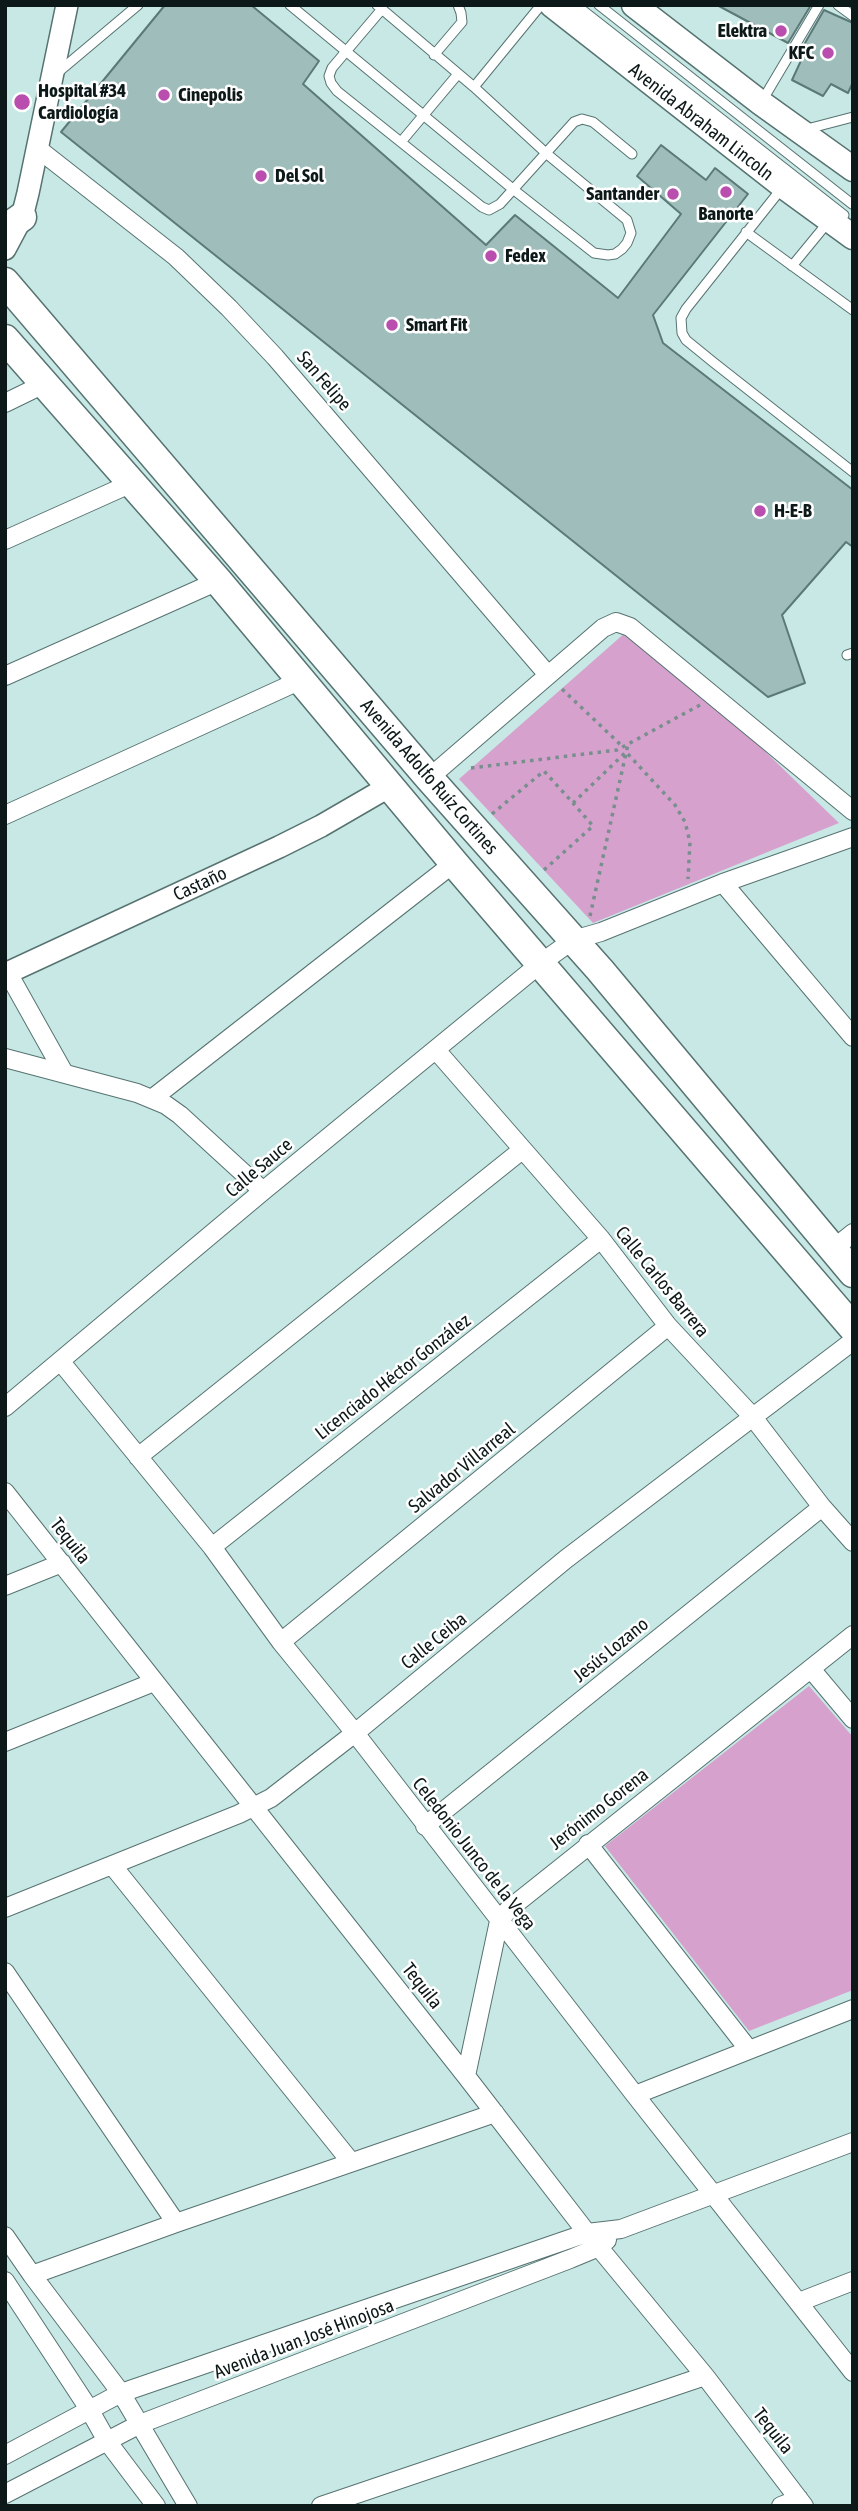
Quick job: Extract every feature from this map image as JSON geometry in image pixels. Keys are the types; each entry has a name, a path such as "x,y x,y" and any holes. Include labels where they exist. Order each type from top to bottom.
{"main road":[{"name":"Avenida Abraham Lincoln","path":"552,5 783,186 842,224"},
{"path":"634,5 761,103 853,169"},
{"name":"Avenida Adolfo Ruíz Cortines","path":"5,282 429,778 581,929 842,1242 853,1273"},
{"name":"Avenida Adolfo Ruíz Cortines","path":"5,340 218,581 454,863 853,1328"}],"street":[{"path":"5,249 37,148 66,5"},
{"name":"San Felipe","path":"37,148 176,257 229,308 275,357 548,674"},
{"path":"5,402 44,384"},
{"path":"5,540 132,483"},
{"path":"5,677 218,581"},
{"path":"429,778 603,628 616,622 630,627 853,811"},
{"path":"5,815 301,680"},
{"name":"Castaño","path":"6,974 321,826 390,786"},
{"name":"Calle Sauce","path":"5,1407 581,929 625,922 723,883 853,837"},
{"path":"153,1098 454,863"},
{"path":"723,883 853,1037"},
{"path":"6,974 64,1073"},
{"name":"Calle Carlos Barrera","path":"436,1049 601,1239 668,1326 752,1416 822,1507 853,1542"},
{"path":"5,1058 153,1098 180,1115 263,1191"},
{"path":"138,1457 522,1150"},
{"name":"Licenciado Héctor González","path":"212,1547 601,1239"},
{"name":"Salvador Villarreal","path":"281,1642 668,1326"},
{"name":"Calle Ceiba","path":"5,1908 255,1807 279,1792 566,1559 853,1341"},
{"name":"Celedonio Junco de la Vega","path":"61,1362 212,1547 281,1642 355,1733 853,2372"},
{"name":"Tequila","path":"5,1492 587,2233 705,2376 802,2503"},
{"name":"Jesús Lozano","path":"425,1826 822,1507"},
{"path":"5,1586 62,1563"},
{"name":"Jerónimo Gorena","path":"499,1921 519,1899 853,1635"},
{"path":"811,1669 853,1719"},
{"path":"5,1742 154,1682"},
{"path":"588,1844 749,2050"},
{"path":"112,1865 351,2162"},
{"path":"466,2076 499,1921"},
{"path":"5,1972 176,2222"},
{"path":"635,2095 853,2009"},
{"path":"32,2275 176,2222 495,2113"},
{"name":"Avenida Juan José Hinojosa","path":"5,2455 121,2393 587,2233 621,2230 853,2142"},
{"name":"Avenida Juan José Hinojosa","path":"5,2494 140,2424 599,2247 621,2230"},
{"path":"5,2236 121,2393 188,2506"},
{"path":"5,2281 107,2441 156,2506"},
{"path":"799,2302 853,2281"},
{"path":"321,2506 705,2376"},
{"path":"781,2506 802,2503"}],"lane":[{"path":"51,77 138,5"},
{"path":"290,5 347,50 514,190 594,253 615,254 627,243 631,233 627,220 547,154 474,87 379,7 347,50 332,68 329,76 331,83 337,91 482,207 494,208 514,190 547,154 574,122 582,119 593,122 632,154"},
{"path":"434,55 461,22 458,5"},
{"path":"474,87 541,5"},
{"path":"576,5 842,224 792,266"},
{"path":"599,5 852,204"},
{"path":"761,103 819,5"},
{"path":"838,5 853,16"},
{"path":"401,142 458,74"},
{"path":"799,131 835,124 853,117"},
{"path":"783,186 685,309 681,318 682,333 686,340 713,362 853,472"},
{"path":"746,232 853,310"}],"path":[{"path":"562,689 623,747"},
{"path":"471,768 617,750 711,699"},
{"path":"581,929 628,744"},
{"path":"573,803 626,752"},
{"path":"626,752 675,805 685,822 690,842 688,885"},
{"path":"492,814 544,771 593,826 544,870"}],"shaded area":[{"path":"626,632 711,699 839,823 593,923 459,779"},
{"path":"809,1686 853,1737 853,1990 749,2031 605,1846"}],"building":[{"path":"165,5 251,5 319,61 303,84 486,245 515,215 618,298 681,214 637,176 661,145 706,180 715,168 748,194 653,315 663,343 853,490 853,547 846,542 782,615 805,683 768,697 61,132"},
{"name":"Elektra","path":"717,5 811,5 788,43"},
{"name":"KFC","path":"824,10 853,23 853,82 848,93 831,84 823,96 792,80 805,52 801,50"}],"place":[{"name":"Elektra","path":"781,31"},
{"name":"KFC","path":"828,53"},
{"name":"Cinepolis","path":"164,95"},
{"name":"Hospital #34 Cardiología","path":"22,102"},
{"name":"Del Sol","path":"261,176"},
{"name":"Banorte","path":"726,192"},
{"name":"Santander","path":"673,194"},
{"name":"Fedex","path":"491,256"},
{"name":"Smart Fit","path":"392,325"},
{"name":"H-E-B","path":"760,511"}]}
